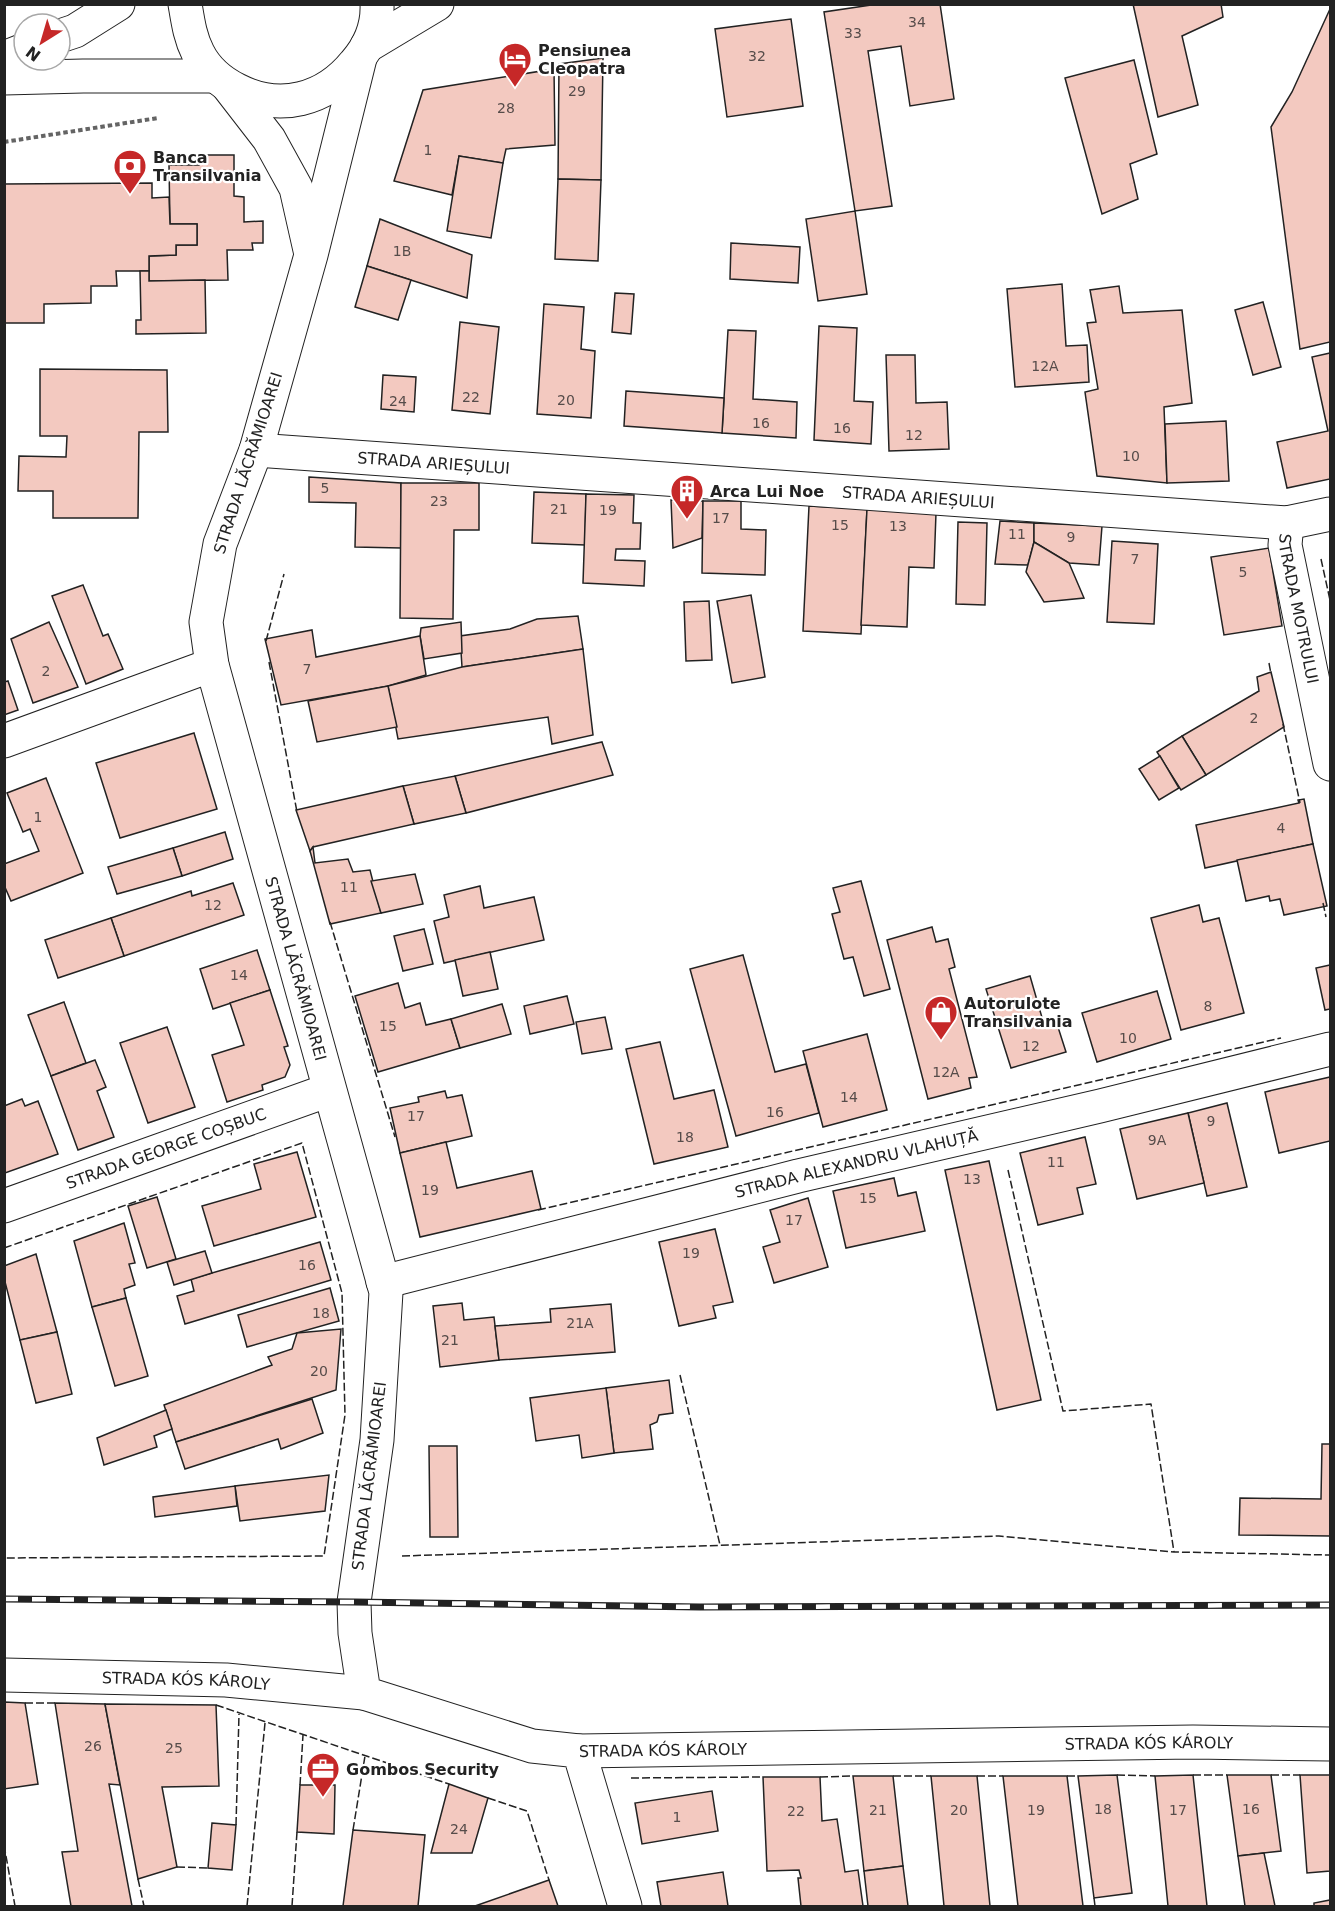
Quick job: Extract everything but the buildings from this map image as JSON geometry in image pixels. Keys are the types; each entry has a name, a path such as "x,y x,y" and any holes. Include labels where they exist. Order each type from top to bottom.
{"street":[{"path":"72,32 118,4"},
{"name":"STRADA LĂCRĂMIOAREI","path":"185,4 189,31 199,55 269,139 296,188 311,255"},
{"name":"STRADA LĂCRĂMIOAREI","path":"364,1693 355,1633 354,1602 377,1440 386,1292 212,665 206,622 220,544 256,450 311,255 364,52 374,27 377,4"},
{"path":"4,78 82,76 222,81 250,97 275,102 300,100 324,91 344,77 364,52 437,4"},
{"name":"STRADA ARIEȘULUI","path":"256,450 1287,523 1330,514"},
{"name":"STRADA MOTRULUI","path":"1287,523 1285,544 1330,764"},
{"path":"4,741 212,665"},
{"name":"STRADA ALEXANDRU VLAHUȚĂ","path":"382,1282 798,1176 1100,1107 1330,1049"},
{"name":"STRADA GEORGE COȘBUC","path":"4,1206 329,1090"},
{"name":"STRADA KÓS KÁROLY","path":"4,1675 226,1680 364,1693 532,1746 579,1751 1193,1742 1330,1744"},
{"path":"579,1751 625,1906"}],"path":[{"path":"4,142 165,117"}],"railway":[{"path":"4,1599 700,1607 1330,1605"}],"fence":[{"path":"1321,559 1330,600"},
{"path":"266,641 284,574"},
{"path":"269,662 297,812"},
{"path":"1269,663 1271,674"},
{"path":"1283,724 1300,803"},
{"path":"1323,903 1326,917"},
{"path":"330,922 395,1137"},
{"path":"538,1210 1281,1038"},
{"path":"4,1248 302,1143 342,1293 345,1415 324,1556 4,1558"},
{"path":"1008,1170 1063,1411 1151,1404 1174,1552"},
{"path":"680,1375 720,1545"},
{"path":"402,1556 999,1536 1174,1552 1330,1555"},
{"path":"25,1703 55,1703"},
{"path":"216,1705 449,1784"},
{"path":"236,1825 239,1714"},
{"path":"247,1906 265,1723"},
{"path":"300,1785 303,1735"},
{"path":"353,1830 365,1756"},
{"path":"1117,1775 1155,1776"},
{"path":"1193,1775 1227,1775"},
{"path":"1271,1775 1300,1775"},
{"path":"820,1777 853,1776"},
{"path":"893,1776 931,1776"},
{"path":"977,1776 1003,1776"},
{"path":"1067,1776 1078,1776"},
{"path":"631,1778 763,1777"},
{"path":"488,1798 527,1811 549,1880"},
{"path":"292,1906 297,1832"},
{"path":"4,1845 15,1906"},
{"path":"177,1867 208,1868"},
{"path":"138,1879 144,1906"},
{"path":"1094,1898 1095,1906"}],"place":[{"name":"Pensiunea Cleopatra","path":"515,88"},
{"name":"Banca Transilvania","path":"130,195"},
{"name":"Arca Lui Noe","path":"687,520"},
{"name":"Autorulote Transilvania","path":"941,1041"},
{"name":"Gombos Security","path":"323,1798"}]}
